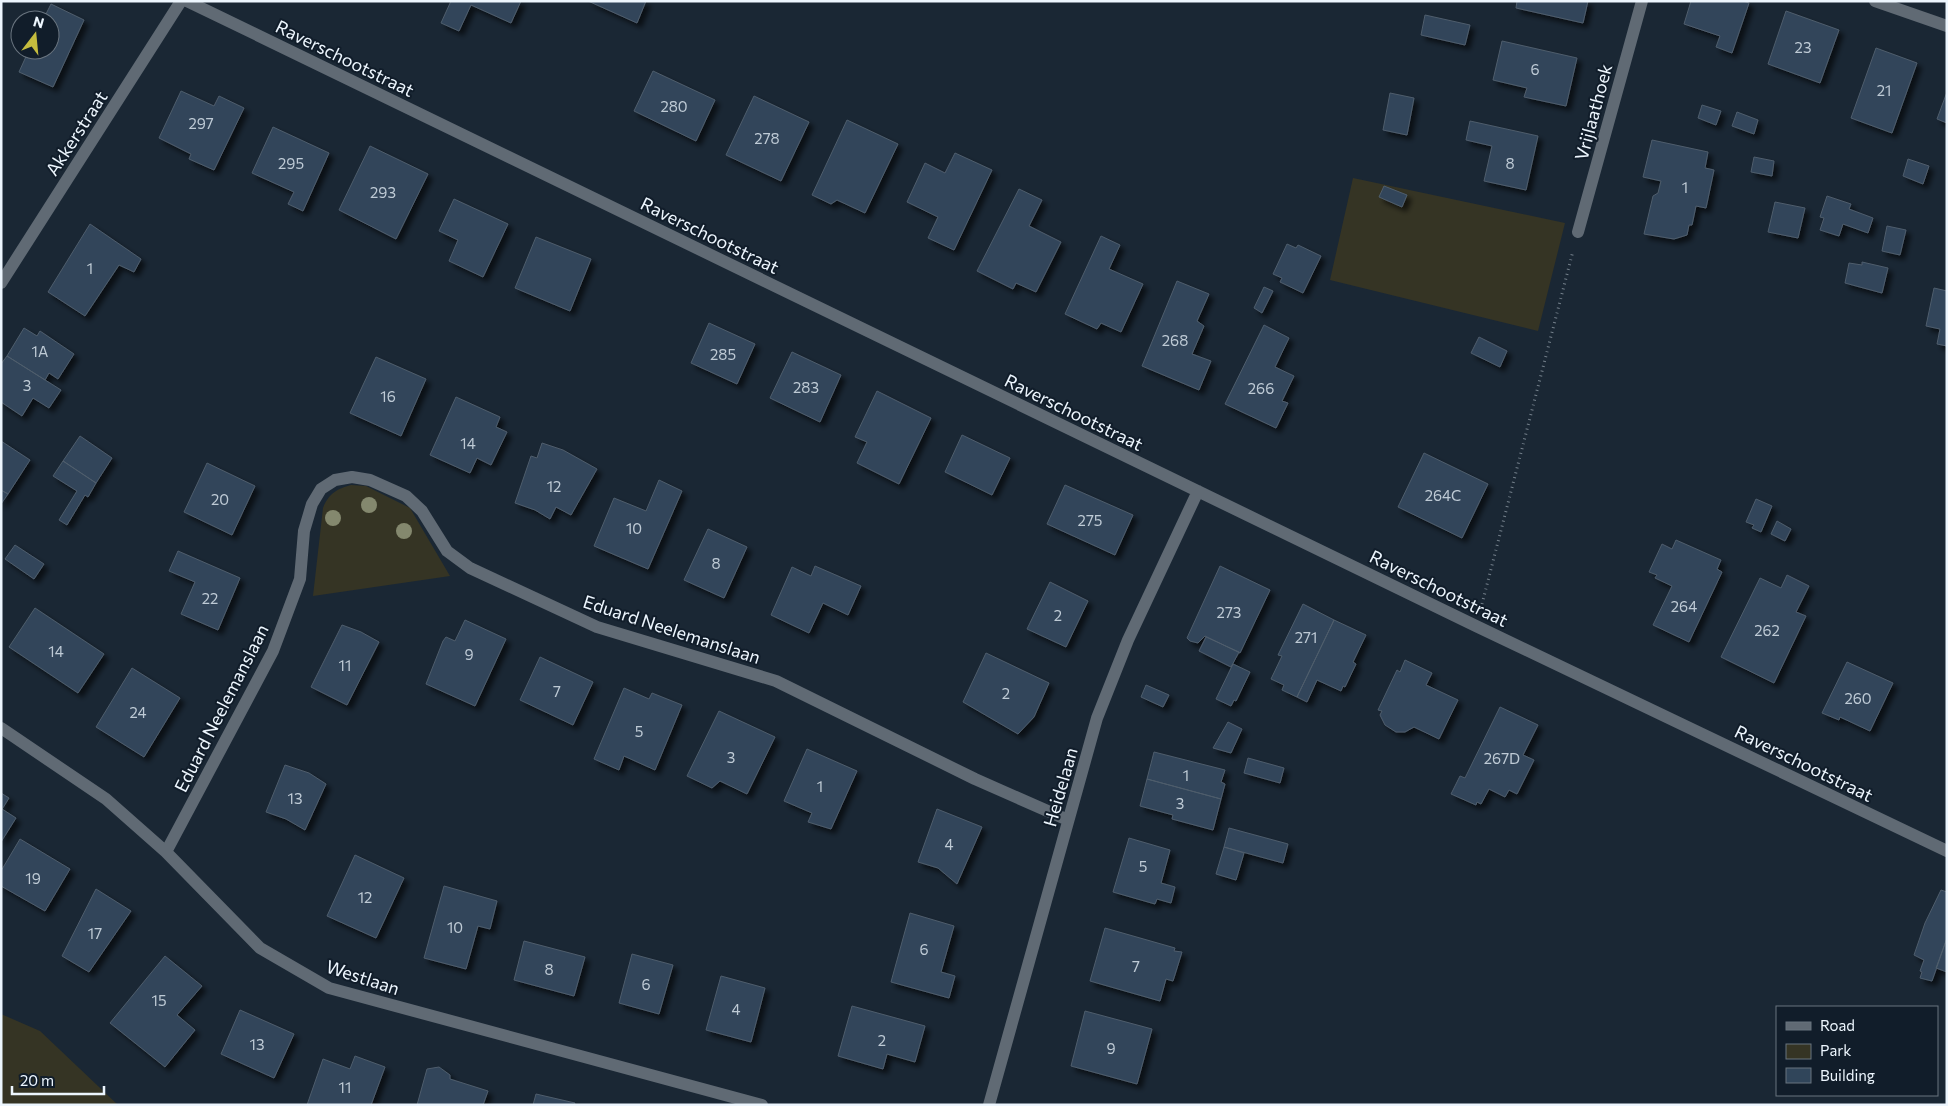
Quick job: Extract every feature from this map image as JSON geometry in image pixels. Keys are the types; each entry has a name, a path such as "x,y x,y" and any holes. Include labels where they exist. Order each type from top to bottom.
{"street":[{"name":"Akkerstraat","path":"1,283 181,1"},
{"name":"Raverschootstraat","path":"187,1 1476,626 1947,851"},
{"name":"Vrijlaathoek","path":"1578,232 1642,1"},
{"path":"1875,1 1947,26"},
{"name":"Eduard Neelemanslaan","path":"166,852 273,651 300,579 304,531 312,504 321,490 335,480 352,477 370,480 406,496 422,511 447,551 470,568 597,628 776,680 975,779 1068,820"},
{"name":"Heidelaan","path":"989,1105 1097,718 1124,649 1198,491"},
{"name":"Westlaan","path":"1,728 106,799 166,852 260,948 328,988 762,1105"}],"path":[{"path":"1476,626 1578,232"}],"green space":[{"path":"1353,178 1565,223 1538,331 1330,280"},
{"path":"351,485 366,486 410,508 450,576 313,596 323,508 334,492"},
{"path":"1,1014 40,1031 118,1105 1,1105"}],"building":[{"path":"451,1 521,1 511,23 471,5 459,31 441,23"},
{"path":"588,1 646,1 637,23"},
{"path":"1517,1 1588,1 1583,23 1516,8"},
{"path":"1691,1 1743,1 1749,3 1732,53 1716,47 1720,36 1684,24"},
{"path":"51,4 84,20 53,87 19,72 24,60 60,60 60,10 48,10"},
{"path":"1786,11 1839,30 1820,83 1768,64"},
{"path":"1425,15 1470,25 1465,45 1421,35"},
{"path":"1502,41 1577,58 1566,106 1524,97 1527,88 1493,80"},
{"path":"1876,48 1917,63 1892,133 1851,118"},
{"path":"653,71 715,100 696,141 634,111"},
{"path":"181,91 214,106 219,96 244,108 214,170 189,159 191,154 159,138"},
{"path":"1947,92 1947,123 1937,119"},
{"path":"1390,93 1414,98 1407,135 1383,130"},
{"path":"754,96 809,122 781,181 726,155"},
{"path":"1702,105 1721,111 1716,125 1698,118"},
{"path":"1737,112 1758,120 1754,134 1732,126"},
{"path":"847,120 898,144 865,213 837,200 831,204 812,195"},
{"path":"1470,121 1538,136 1526,190 1484,181 1492,146 1466,140"},
{"path":"273,127 329,153 303,211 288,204 294,192 252,173"},
{"path":"1652,140 1708,152 1705,168 1714,170 1706,208 1696,206 1692,225 1689,225 1687,235 1674,239 1644,234 1653,196 1658,193 1661,181 1643,177"},
{"path":"370,146 428,174 396,239 339,210"},
{"path":"955,153 992,170 954,250 928,238 938,217 907,202 925,163 945,173"},
{"path":"1754,157 1774,161 1772,176 1751,172"},
{"path":"1908,159 1929,166 1923,184 1903,176"},
{"path":"1384,186 1407,195 1402,207 1379,197"},
{"path":"1019,189 1042,200 1029,226 1061,242 1036,292 1016,283 1013,289 977,271"},
{"path":"1827,196 1851,204 1849,209 1873,218 1868,233 1843,224 1839,236 1820,230 1824,218 1820,217"},
{"path":"454,199 508,224 483,277 449,261 458,240 439,231"},
{"path":"1775,202 1805,208 1798,238 1768,232"},
{"path":"90,224 141,259 134,272 119,265 85,316 48,292"},
{"path":"1887,226 1906,230 1900,255 1882,251"},
{"path":"1101,236 1120,245 1109,269 1143,284 1121,332 1101,323 1097,329 1065,314"},
{"path":"536,237 591,259 570,311 515,288"},
{"path":"1287,244 1296,248 1298,245 1321,256 1303,293 1280,282 1282,278 1273,274"},
{"path":"1862,262 1888,268 1882,293 1845,283 1849,263 1862,265"},
{"path":"1177,281 1209,294 1197,321 1204,326 1192,354 1211,361 1199,390 1142,366"},
{"path":"1264,287 1273,291 1262,313 1254,308"},
{"path":"1934,288 1947,291 1947,346 1937,344 1940,329 1926,326"},
{"path":"709,323 755,344 737,384 691,363"},
{"path":"1264,325 1289,338 1275,367 1294,376 1282,401 1288,403 1276,428 1225,404"},
{"path":"24,328 37,336 40,331 74,354 58,379 49,373 45,380 7,356"},
{"path":"1479,337 1507,351 1500,367 1471,353"},
{"path":"792,352 841,375 820,422 770,398"},
{"path":"7,356 61,390 49,408 33,398 22,416 1,402 1,364"},
{"path":"376,357 426,379 401,436 350,413"},
{"path":"877,391 931,418 899,484 857,463 867,442 855,437"},
{"path":"456,397 500,417 496,427 507,432 491,465 477,458 470,473 430,455"},
{"path":"962,435 1010,458 992,495 945,472"},
{"path":"80,436 112,458 96,483 63,461"},
{"path":"1,441 30,460 8,494 1,490"},
{"path":"542,443 563,450 597,469 571,515 556,507 550,519 535,510 515,503 531,456 537,458"},
{"path":"1424,453 1488,484 1462,538 1398,507"},
{"path":"63,461 96,483 88,497 85,495 67,525 59,520 77,491 53,476"},
{"path":"207,463 255,486 232,535 184,512"},
{"path":"659,480 682,491 648,569 594,546 614,498 646,511"},
{"path":"1065,485 1133,515 1115,555 1047,524"},
{"path":"1,490 8,494 1,504"},
{"path":"1756,499 1772,506 1761,532 1752,528 1754,525 1746,522"},
{"path":"1777,521 1791,529 1785,541 1771,534"},
{"path":"708,529 747,547 724,598 684,580"},
{"path":"1676,540 1721,560 1717,569 1722,572 1689,642 1653,625 1672,586 1655,578 1657,575 1649,572 1662,544 1672,549"},
{"path":"15,545 44,564 34,579 5,559"},
{"path":"178,551 240,578 218,630 181,614 195,582 169,571"},
{"path":"815,566 861,586 848,615 823,603 809,633 771,615 792,567 811,576"},
{"path":"1220,566 1270,590 1240,653 1205,636 1198,643 1187,638"},
{"path":"1787,575 1809,586 1796,612 1806,616 1774,683 1721,657 1760,578 1781,588"},
{"path":"1050,582 1088,601 1066,647 1027,629"},
{"path":"1303,604 1334,620 1297,697 1282,690 1284,685 1271,679 1282,656 1278,655"},
{"path":"35,608 104,654 78,693 9,647"},
{"path":"465,620 506,639 475,706 426,684 443,641 446,637 455,641"},
{"path":"1334,620 1366,635 1353,662 1356,664 1345,687 1343,686 1341,691 1317,680 1307,702 1297,697"},
{"path":"342,625 361,632 379,642 347,705 311,687"},
{"path":"1206,637 1239,652 1231,667 1199,651"},
{"path":"986,653 1049,683 1034,717 1018,734 963,702"},
{"path":"540,657 593,682 573,725 520,700"},
{"path":"1405,660 1432,673 1426,685 1458,700 1439,739 1414,727 1405,732 1396,732 1385,725 1380,715 1382,711 1378,710 1397,670 1400,672"},
{"path":"1847,662 1893,683 1870,731 1840,717 1839,720 1822,713"},
{"path":"1233,664 1250,672 1236,701 1234,700 1231,706 1216,699"},
{"path":"132,668 180,698 144,757 96,727"},
{"path":"1146,685 1169,695 1163,707 1141,697"},
{"path":"624,688 649,699 652,693 682,705 655,770 624,756 619,770 594,759"},
{"path":"1500,707 1538,725 1523,755 1534,760 1517,794 1509,790 1505,797 1489,789 1481,804 1477,802 1476,805 1451,794 1460,776 1465,778"},
{"path":"719,711 775,737 747,794 720,781 712,788 687,776"},
{"path":"1228,722 1242,729 1231,753 1213,748"},
{"path":"807,749 857,771 831,829 808,822 812,813 784,801"},
{"path":"1154,752 1225,770 1221,782 1225,784 1221,799 1147,779"},
{"path":"1248,758 1284,768 1280,783 1244,773"},
{"path":"285,765 309,773 326,784 305,830 286,819 266,812"},
{"path":"1147,779 1221,799 1213,830 1172,819 1173,815 1140,806"},
{"path":"1,793 9,798 1,811"},
{"path":"2,809 16,818 1,842 1,811"},
{"path":"937,809 982,827 957,884 938,868 918,862"},
{"path":"1229,828 1288,844 1283,863 1224,847"},
{"path":"1129,838 1170,850 1161,883 1175,887 1171,903 1157,899 1155,904 1113,892"},
{"path":"20,839 70,869 45,911 1,886 1,871"},
{"path":"1224,847 1244,853 1236,880 1216,874"},
{"path":"355,855 404,878 376,938 327,916"},
{"path":"444,886 497,901 490,929 478,926 466,969 424,958"},
{"path":"96,889 131,911 89,972 62,956"},
{"path":"1941,890 1947,892 1947,938 1932,981 1920,978 1922,972 1920,971 1924,960 1914,955 1925,923"},
{"path":"910,913 954,926 941,972 955,976 949,998 891,982"},
{"path":"1105,928 1175,948 1174,951 1182,952 1173,981 1166,979 1160,1001 1090,981"},
{"path":"1947,938 1947,972 1936,968"},
{"path":"524,941 585,957 574,996 514,980"},
{"path":"632,954 673,965 659,1014 619,1003"},
{"path":"165,956 202,986 177,1015 195,1030 165,1067 110,1023"},
{"path":"721,976 765,988 751,1042 706,1030"},
{"path":"852,1006 925,1026 915,1062 887,1054 883,1069 838,1056"},
{"path":"240,1010 294,1034 274,1078 221,1054"},
{"path":"1085,1011 1152,1029 1137,1084 1071,1066"},
{"path":"355,1056 385,1067 371,1105 307,1105 323,1059 350,1069"},
{"path":"439,1067 450,1075 450,1079 488,1091 483,1105 417,1105 427,1069"},
{"path":"536,1094 575,1103 574,1105 533,1105"}]}
